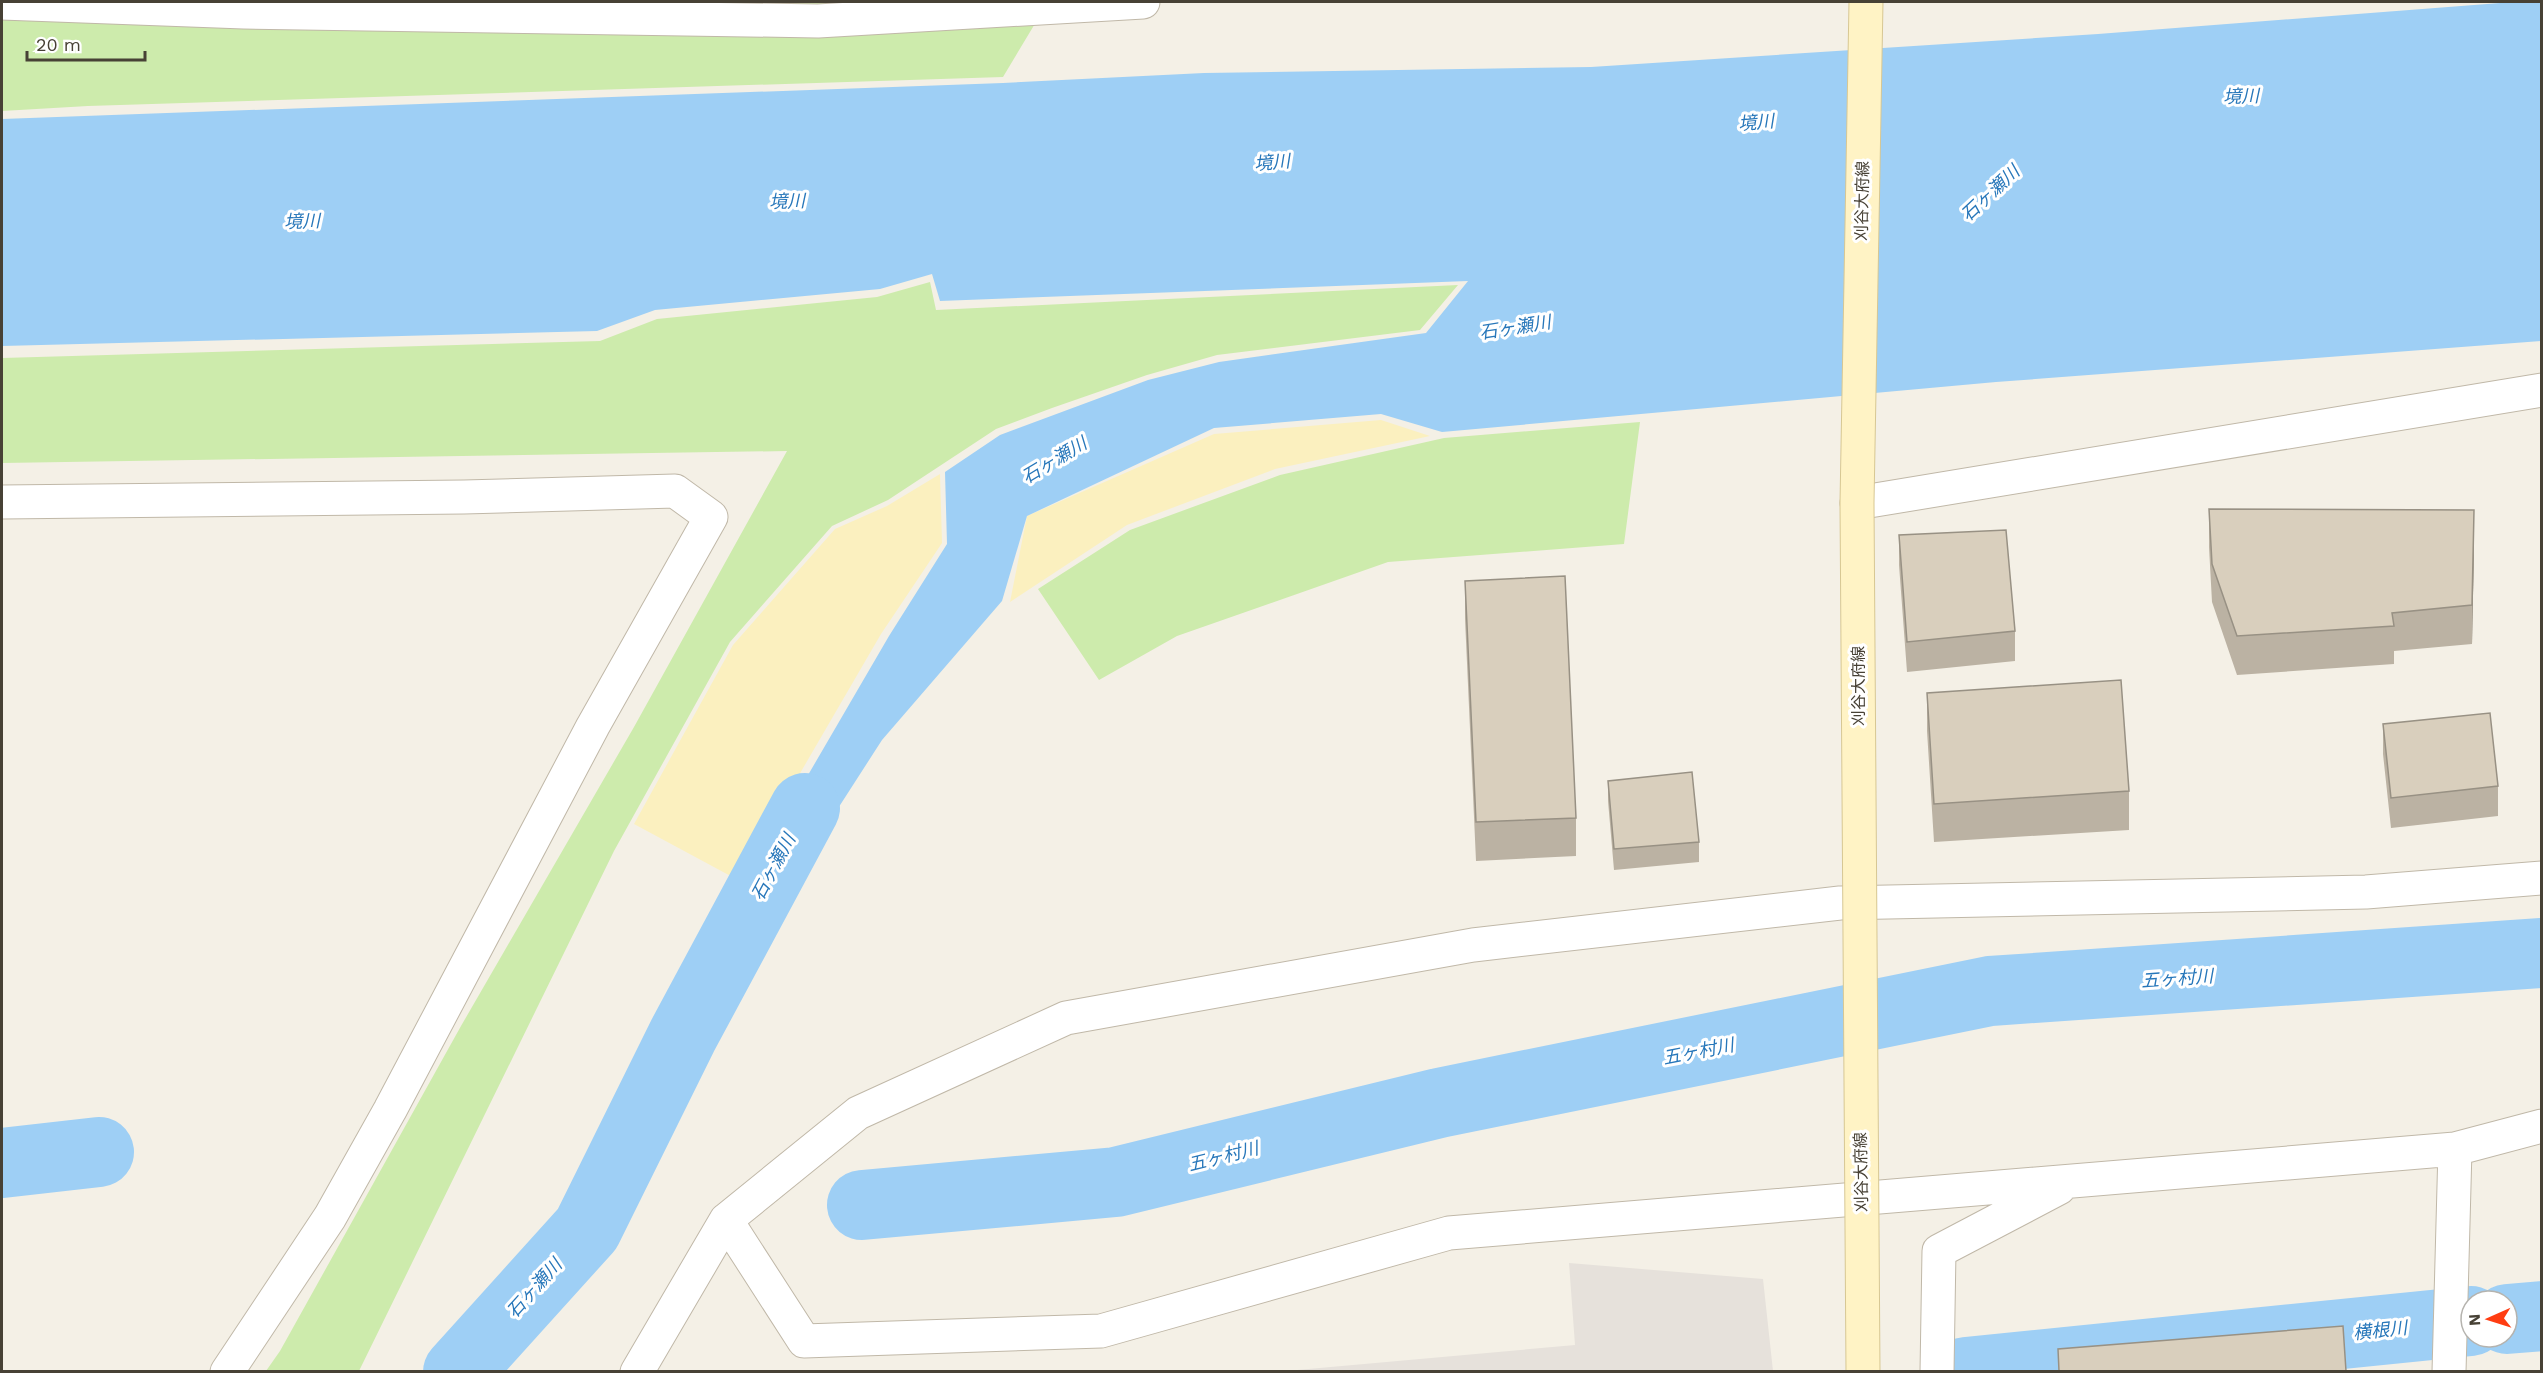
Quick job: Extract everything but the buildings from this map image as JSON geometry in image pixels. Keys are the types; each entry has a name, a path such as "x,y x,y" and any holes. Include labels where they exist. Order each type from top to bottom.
{"main road":[{"name":"刈谷大府線","path":"1863,1371 1857,503 1866,2"}],"street":[{"path":"2,3 256,12 818,21 1143,2"},
{"path":"1857,503 2541,390"},
{"path":"2,502 464,497 675,491 711,517 592,726 395,1100 330,1217 227,1371"},
{"path":"637,1371 726,1221 858,1113 1066,1018 1473,945 1840,903 2366,892 2541,879"},
{"path":"726,1221 804,1341 1101,1331 1449,1233 2455,1149 2541,1126"},
{"path":"2450,1371 2455,1149"},
{"path":"1936,1371 1939,1251 2072,1182"}],"shaded area":[{"path":"1569,1263 1763,1279 1773,1371 1286,1371 1575,1345"}],"green space":[{"path":"2,2 1048,2 1003,77 88,106 2,111"},
{"path":"930,282 936,310 1458,285 1420,330 1217,355 1147,375 996,429 888,500 832,526 730,642 614,851 359,1371 266,1371 280,1351 461,1026 634,727 787,451 2,463 2,358 600,341 657,319 877,297"},
{"path":"1640,422 1624,544 1388,562 1177,636 1099,680 1038,589 1130,530 1280,475 1444,438"}],"sand":[{"path":"1381,420 1430,436 1275,469 1127,525 1010,602 1027,516 1214,434"},
{"path":"940,474 942,543 881,634 738,880 634,824 733,645 835,529 887,506"}],"water":[{"name":"境川","path":"2513,2 2541,2 2541,341 1996,382 1442,432 1381,414 1214,428 1027,516 1002,601 882,740 777,903 744,885 889,636 947,544 945,472 1000,435 1148,380 1219,362 1426,333 1468,281 940,301 932,274 880,289 655,310 597,331 2,346 2,119 1003,83 1204,73 1591,67 2098,34"}],"waterway":[{"name":"石ヶ瀬川","path":"458,1372 587,1229 683,1035 805,808"},
{"name":"五ヶ村川","path":"862,1205 1116,1182 1439,1103 1990,991 2542,953"},
{"name":"五ヶ村川","path":"2,1163 99,1152"},
{"name":"横根川","path":"2519,1318 2542,1316"},
{"name":"横根川","path":"1966,1372 2459,1322"}]}
